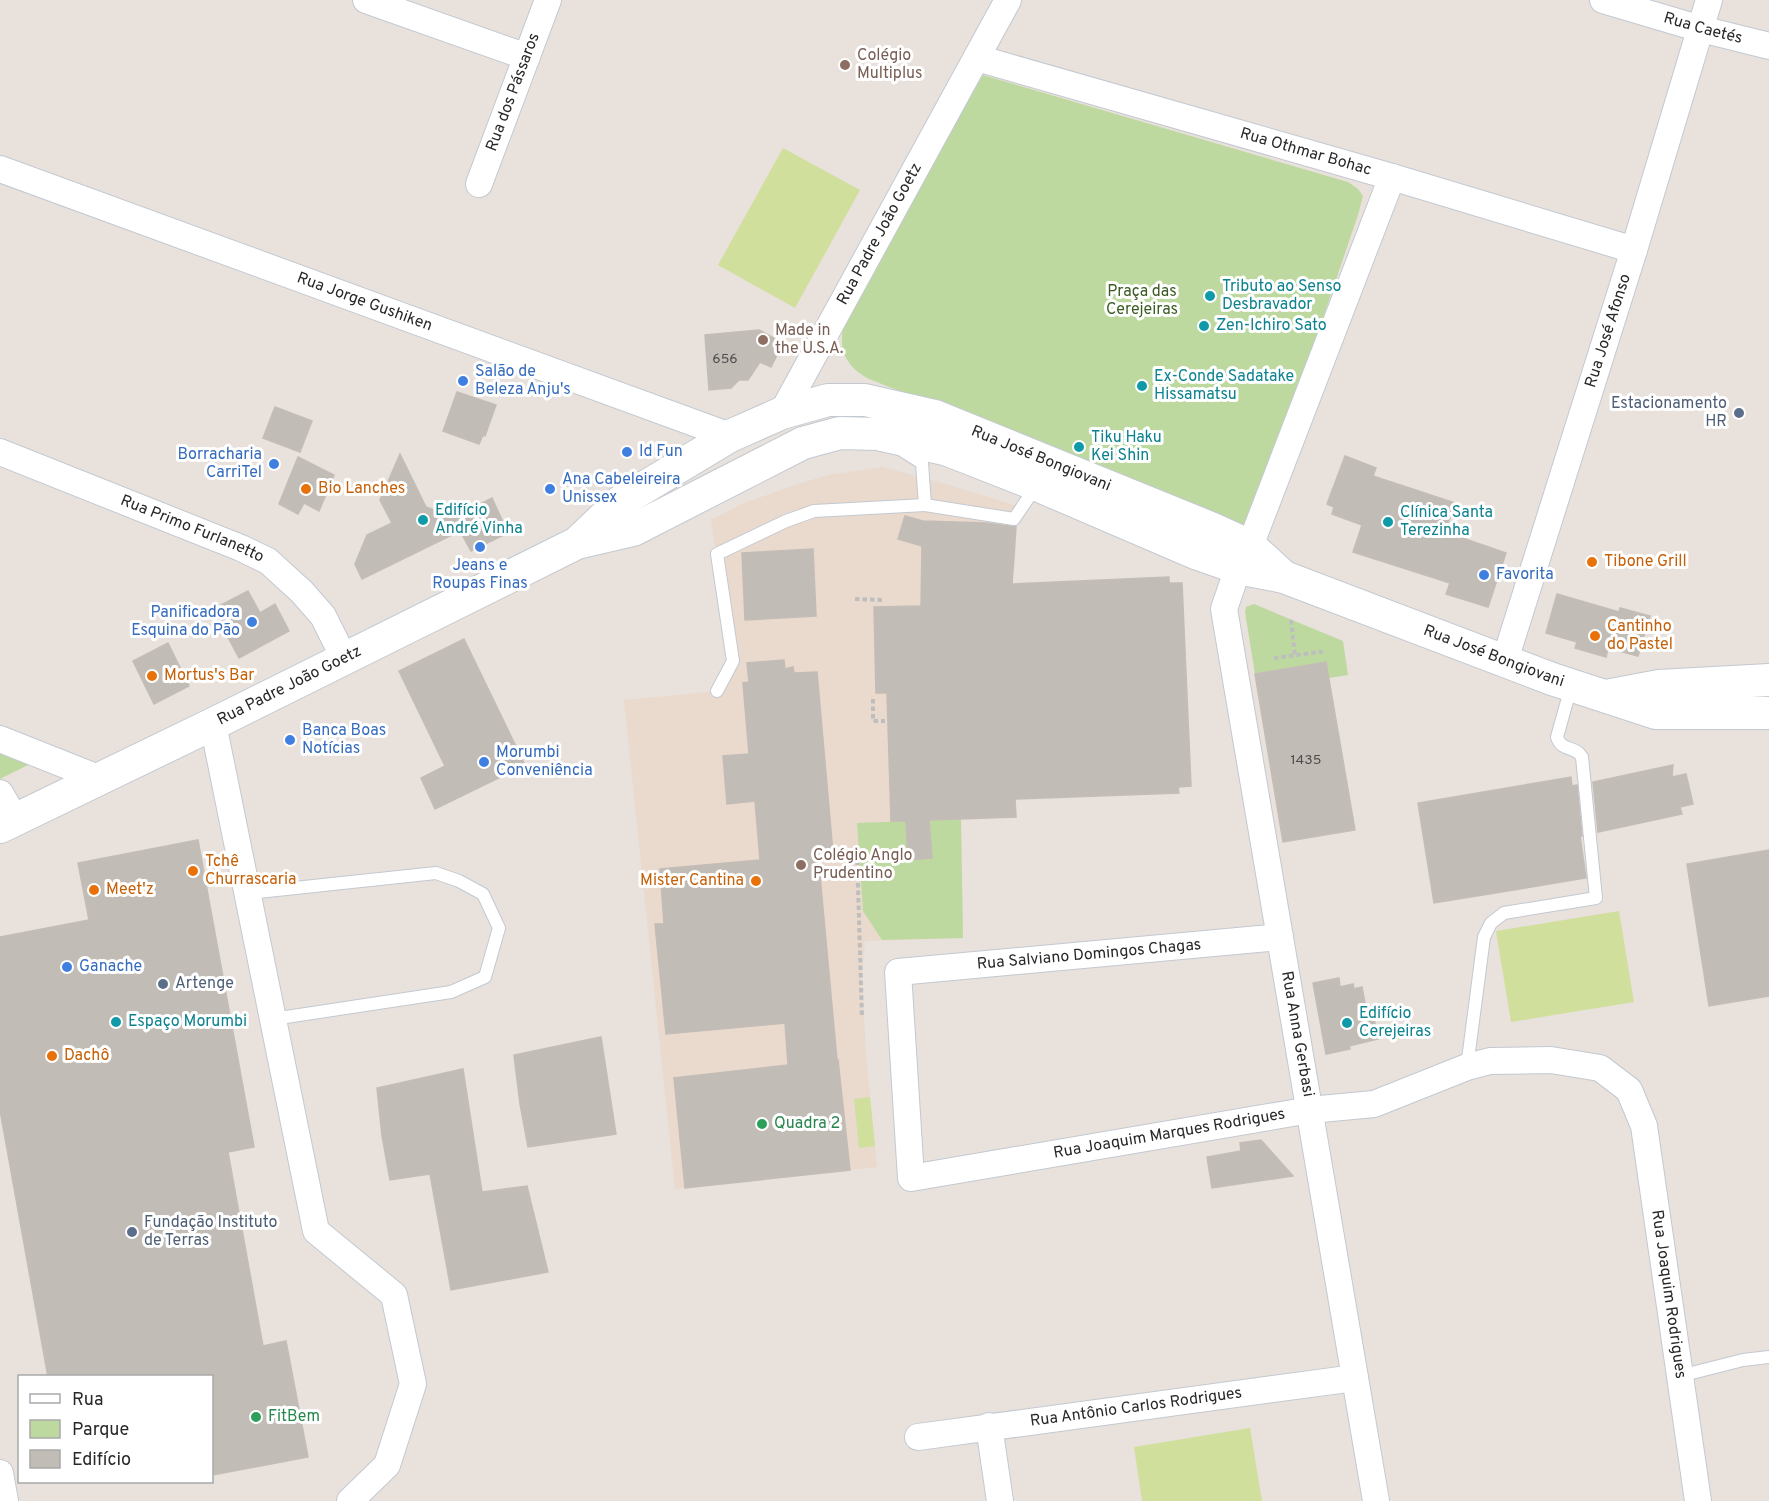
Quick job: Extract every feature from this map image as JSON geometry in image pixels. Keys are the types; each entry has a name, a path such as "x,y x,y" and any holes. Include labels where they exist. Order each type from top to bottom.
{"street":[{"path":"366,0 527,57"},
{"name":"Rua dos Pássaros","path":"479,184 548,0"},
{"name":"Rua Padre João Goetz","path":"577,543 620,502 730,436 782,413 1008,0"},
{"name":"Rua Caetés","path":"1602,0 1769,46"},
{"name":"Rua José Afonso","path":"1505,660 1635,250 1709,0"},
{"name":"Rua Othmar Bohac","path":"977,58 1392,177 1635,250"},
{"name":"Rua Jorge Gushiken","path":"0,169 730,436"},
{"name":"Rua Anna Gerbasi","path":"1376,1501 1224,609 1392,177"},
{"name":"Rua José Bongiovani","path":"782,413 828,400 865,400 935,416 1213,529 1244,557 1284,577 1572,686 1656,713 1769,713"},
{"name":"Rua Padre João Goetz","path":"5,813 98,778 213,724 577,543 633,530 803,443 840,433 877,434"},
{"name":"Rua José Bongiovani","path":"877,434 948,450 1037,485 1198,554 1244,557"},
{"name":"Rua Primo Furlanetto","path":"0,452 241,548 268,561 302,591 323,616 344,658"},
{"path":"1603,697 1659,686 1769,680"},
{"path":"213,724 316,1231 394,1294 413,1384 387,1465 350,1501"},
{"path":"0,739 98,778"},
{"name":"Rua Salviano Domingos Chagas","path":"911,1178 898,972 1280,937"},
{"name":"Rua Joaquim Marques Rodrigues","path":"911,1178 1310,1110 1374,1104 1467,1067 1490,1061 1551,1060 1600,1068 1629,1090"},
{"name":"Rua Joaquim Rodrigues","path":"1629,1090 1644,1126 1698,1501"},
{"name":"Rua Antônio Carlos Rodrigues","path":"918,1437 1355,1378"},
{"path":"988,1426 1000,1501"},
{"path":"0,1473 5,1501"}],"lane":[{"path":"877,434 922,463 925,505"},
{"path":"717,691 733,661 717,554 786,521 814,511 925,505 1014,519 1037,485"},
{"path":"1467,1067 1484,937 1491,923 1504,914 1596,898 1582,757 1576,750 1564,748 1559,744 1557,737 1572,686"},
{"path":"248,893 436,873 459,881 483,894 499,928 485,976 451,992 273,1019"},
{"path":"1680,1376 1743,1360 1769,1357"}],"path":[{"path":"855,599 882,600"},
{"path":"1291,620 1295,655"},
{"path":"1274,658 1326,651"},
{"path":"873,699 873,721 885,721"},
{"path":"857,853 862,1018"}],"shaded area":[{"name":"Colégio Anglo Prudentino","path":"882,467 1017,506 1015,562 1010,603 1016,817 961,820 963,938 865,941 862,976 866,1056 877,1167 675,1189 624,700 717,691 733,661 711,520 744,503 801,483 829,475"}],"green space":[{"name":"Praça das Cerejeiras","path":"983,75 1348,182 1363,196 1251,529 869,379 858,372 847,359 842,341 843,328 856,294"},
{"path":"783,148 860,190 795,308 718,265"},
{"path":"1254,604 1343,641 1348,675 1329,678 1326,662 1255,674 1245,612 1246,607"},
{"path":"0,748 34,762 0,779"},
{"path":"961,819 963,938 882,940 863,911 857,823"},
{"path":"1619,911 1634,1002 1511,1022 1496,931"},
{"path":"870,1097 875,1146 859,1148 854,1099"},
{"path":"1250,1428 1262,1501 1142,1501 1134,1447"}],"building":[{"path":"759,330 783,343 771,367 760,362 748,380 739,380 731,388 709,390 705,335"},
{"path":"457,392 496,405 485,436 483,435 479,444 443,431"},
{"path":"275,407 312,421 300,452 263,438"},
{"name":"Edifício André Vinha","path":"400,454 426,507 454,517 492,498 508,533 471,551 460,531 362,579 355,564 367,535 392,523 380,500"},
{"path":"1345,456 1376,468 1373,476 1455,503 1445,532 1506,553 1488,607 1446,594 1450,583 1353,552 1362,525 1332,514 1334,507 1327,504"},
{"path":"298,457 334,475 319,511 304,503 298,514 279,504"},
{"path":"905,516 923,521 986,523 1016,527 1012,584 1169,577 1169,583 1182,583 1191,786 1178,787 1179,793 1015,799 1016,817 929,820 932,858 908,860 906,821 891,821 887,693 876,693 874,607 921,606 922,546 898,539"},
{"path":"813,549 816,616 745,620 742,553"},
{"name":"Panificadora Esquina do Pão","path":"248,591 260,613 275,604 289,631 239,658 213,609"},
{"path":"1557,594 1619,612 1620,608 1650,616 1638,656 1608,648 1606,657 1575,648 1577,642 1546,633"},
{"path":"464,639 525,765 435,809 421,778 445,766 399,671"},
{"path":"168,643 189,686 154,704 133,661"},
{"path":"784,660 785,669 793,667 794,673 817,672 833,853 818,854 837,1060 850,1170 685,1188 674,1078 788,1065 785,1023 666,1034 655,924 664,924 660,869 760,860 755,801 727,804 723,756 749,754 743,683 749,682 747,663"},
{"path":"1326,662 1355,830 1283,842 1255,674"},
{"path":"1673,765 1672,777 1686,774 1693,804 1680,807 1682,814 1598,832 1593,782"},
{"path":"1571,777 1572,786 1577,785 1582,836 1580,836 1586,878 1434,903 1418,803"},
{"path":"198,840 254,1147 228,1152 263,1346 286,1341 308,1457 213,1475 213,1375 48,1375 0,1110 0,937 89,920 78,863"},
{"path":"1769,850 1769,996 1709,1006 1687,864"},
{"name":"Edifício Cerejeiras","path":"1339,978 1340,987 1353,984 1354,989 1362,987 1366,1009 1372,1008 1378,1039 1349,1046 1350,1049 1326,1054 1313,983"},
{"path":"601,1037 616,1134 528,1147 514,1055"},
{"path":"463,1069 482,1192 527,1186 548,1272 451,1290 430,1174 390,1180 377,1088"},
{"path":"1261,1140 1293,1176 1212,1188 1207,1157 1241,1151 1240,1143"}],"place":[{"name":"Colégio Multiplus","path":"845,65"},
{"name":"Tributo ao Senso Desbravador","path":"1210,296"},
{"name":"Zen-Ichiro Sato","path":"1204,326"},
{"name":"Made in the U.S.A.","path":"763,340"},
{"name":"Salão de Beleza Anju's","path":"463,381"},
{"name":"Ex-Conde Sadatake Hissamatsu","path":"1142,386"},
{"name":"Estacionamento HR","path":"1739,413"},
{"name":"Tiku Haku Kei Shin","path":"1079,447"},
{"name":"Id Fun","path":"627,452"},
{"name":"Borracharia CarriTel","path":"274,464"},
{"name":"Bio Lanches","path":"306,489"},
{"name":"Ana Cabeleireira Unissex","path":"550,489"},
{"name":"Edifício André Vinha","path":"423,520"},
{"name":"Clínica Santa Terezinha","path":"1388,522"},
{"name":"Jeans e Roupas Finas","path":"480,547"},
{"name":"Tibone Grill","path":"1592,562"},
{"name":"Favorita","path":"1484,575"},
{"name":"Panificadora Esquina do Pão","path":"252,622"},
{"name":"Cantinho do Pastel","path":"1595,636"},
{"name":"Mortus's Bar","path":"152,676"},
{"name":"Banca Boas Notícias","path":"290,740"},
{"name":"Morumbi Conveniência","path":"484,762"},
{"name":"Colégio Anglo Prudentino","path":"801,865"},
{"name":"Tchê Churrascaria","path":"193,871"},
{"name":"Mister Cantina","path":"756,881"},
{"name":"Meet'z","path":"94,890"},
{"name":"Ganache","path":"67,967"},
{"name":"Artenge","path":"163,984"},
{"name":"Espaço Morumbi","path":"116,1022"},
{"name":"Edifício Cerejeiras","path":"1347,1023"},
{"name":"Dachô","path":"52,1056"},
{"name":"Quadra 2","path":"762,1124"},
{"name":"Fundação Instituto de Terras","path":"132,1232"},
{"name":"FitBem","path":"256,1417"}]}
